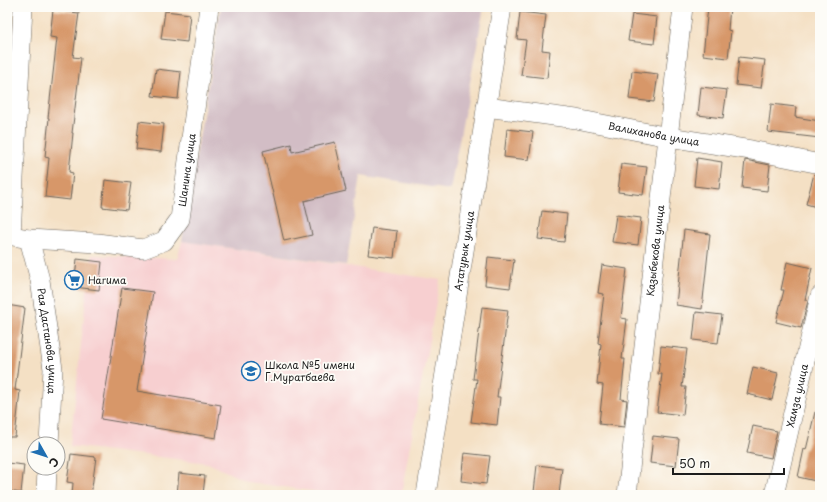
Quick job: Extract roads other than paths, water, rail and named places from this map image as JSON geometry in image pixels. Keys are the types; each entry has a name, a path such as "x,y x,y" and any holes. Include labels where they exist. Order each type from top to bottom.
{"street":[{"path":"9,235 23,7"},
{"name":"Шанина улица","path":"9,235 30,239 97,243 143,249 164,241 180,219 209,7"},
{"name":"Ататурык улица","path":"426,495 502,7"},
{"name":"Казыбекова улица","path":"627,495 684,7"},
{"name":"Валиханова улица","path":"486,107 576,119 669,137 752,150 820,164"},
{"name":"Рая Дастанова улица","path":"30,239 40,280 53,369 49,436"},
{"name":"Хамза улица","path":"774,495 820,296"},
{"path":"46,495 47,476"}],"place":[{"name":"Нагима","path":"74,280"},
{"name":"Школа №5 имени Г.Муратбаева","path":"251,371"}]}
